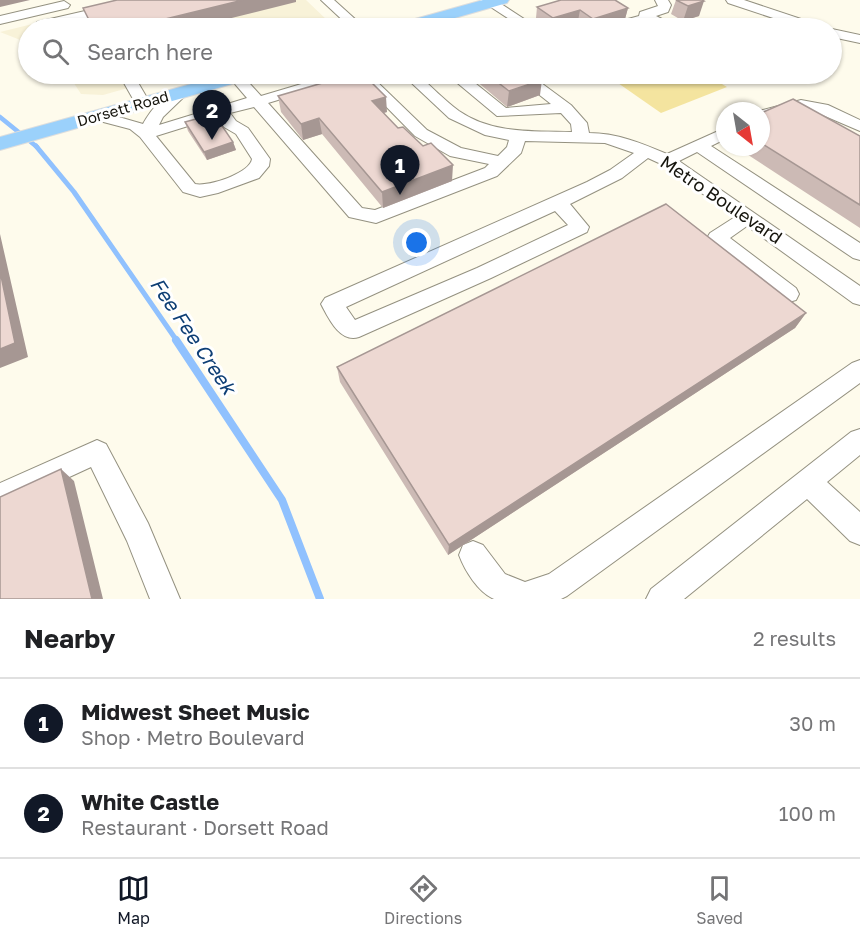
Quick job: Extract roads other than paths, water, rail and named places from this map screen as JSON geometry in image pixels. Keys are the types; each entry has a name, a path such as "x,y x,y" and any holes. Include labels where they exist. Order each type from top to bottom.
{"main road":[{"path":"436,18 493,1"},
{"name":"Dorsett Road","path":"0,144 210,84"}],"street":[{"path":"72,18 148,0"},
{"path":"327,0 347,18"},
{"path":"652,18 645,15 663,9 666,4 661,0"},
{"path":"732,0 785,18"},
{"path":"493,1 517,18"},
{"path":"0,20 74,2"},
{"path":"643,18 649,16"},
{"path":"842,35 860,39"},
{"path":"131,84 142,104"},
{"path":"246,84 256,102 357,213 376,217 491,172 514,149 518,136"},
{"path":"146,134 316,84"},
{"path":"369,84 420,133 456,152 502,162"},
{"name":"Metro Boulevard","path":"420,84 464,121 491,132 518,136 605,138 667,160 860,297"},
{"path":"426,89 438,84"},
{"path":"467,84 503,112 565,108"},
{"path":"533,84 565,108 579,123 581,137"},
{"path":"146,134 156,115 180,93"},
{"path":"242,131 248,113 256,102"},
{"path":"770,113 793,104 815,105 860,126"},
{"path":"98,117 136,126 146,134 189,188 200,191 253,174 260,166 261,159 242,131 230,124 220,111"},
{"path":"667,160 716,137"},
{"path":"698,146 860,253"},
{"path":"558,202 580,227 484,273 351,331 332,304 558,202 631,165 646,151"},
{"path":"748,217 717,238 789,294"},
{"path":"833,277 860,261"},
{"path":"473,555 495,585 525,597 557,586 860,370"},
{"path":"661,599 860,440"},
{"path":"0,496 97,452 138,533 165,599"},
{"path":"808,482 860,531"}],"waterway":[{"name":"Fee Fee Creek","path":"0,117 36,147"},
{"name":"Fee Fee Creek","path":"36,147 74,192 177,341"},
{"name":"Fee Fee Creek","path":"176,340 282,500 320,599"}],"place":[{"name":"White Castle","path":"212,140"},
{"name":"Midwest Sheet Music","path":"400,195"}]}
